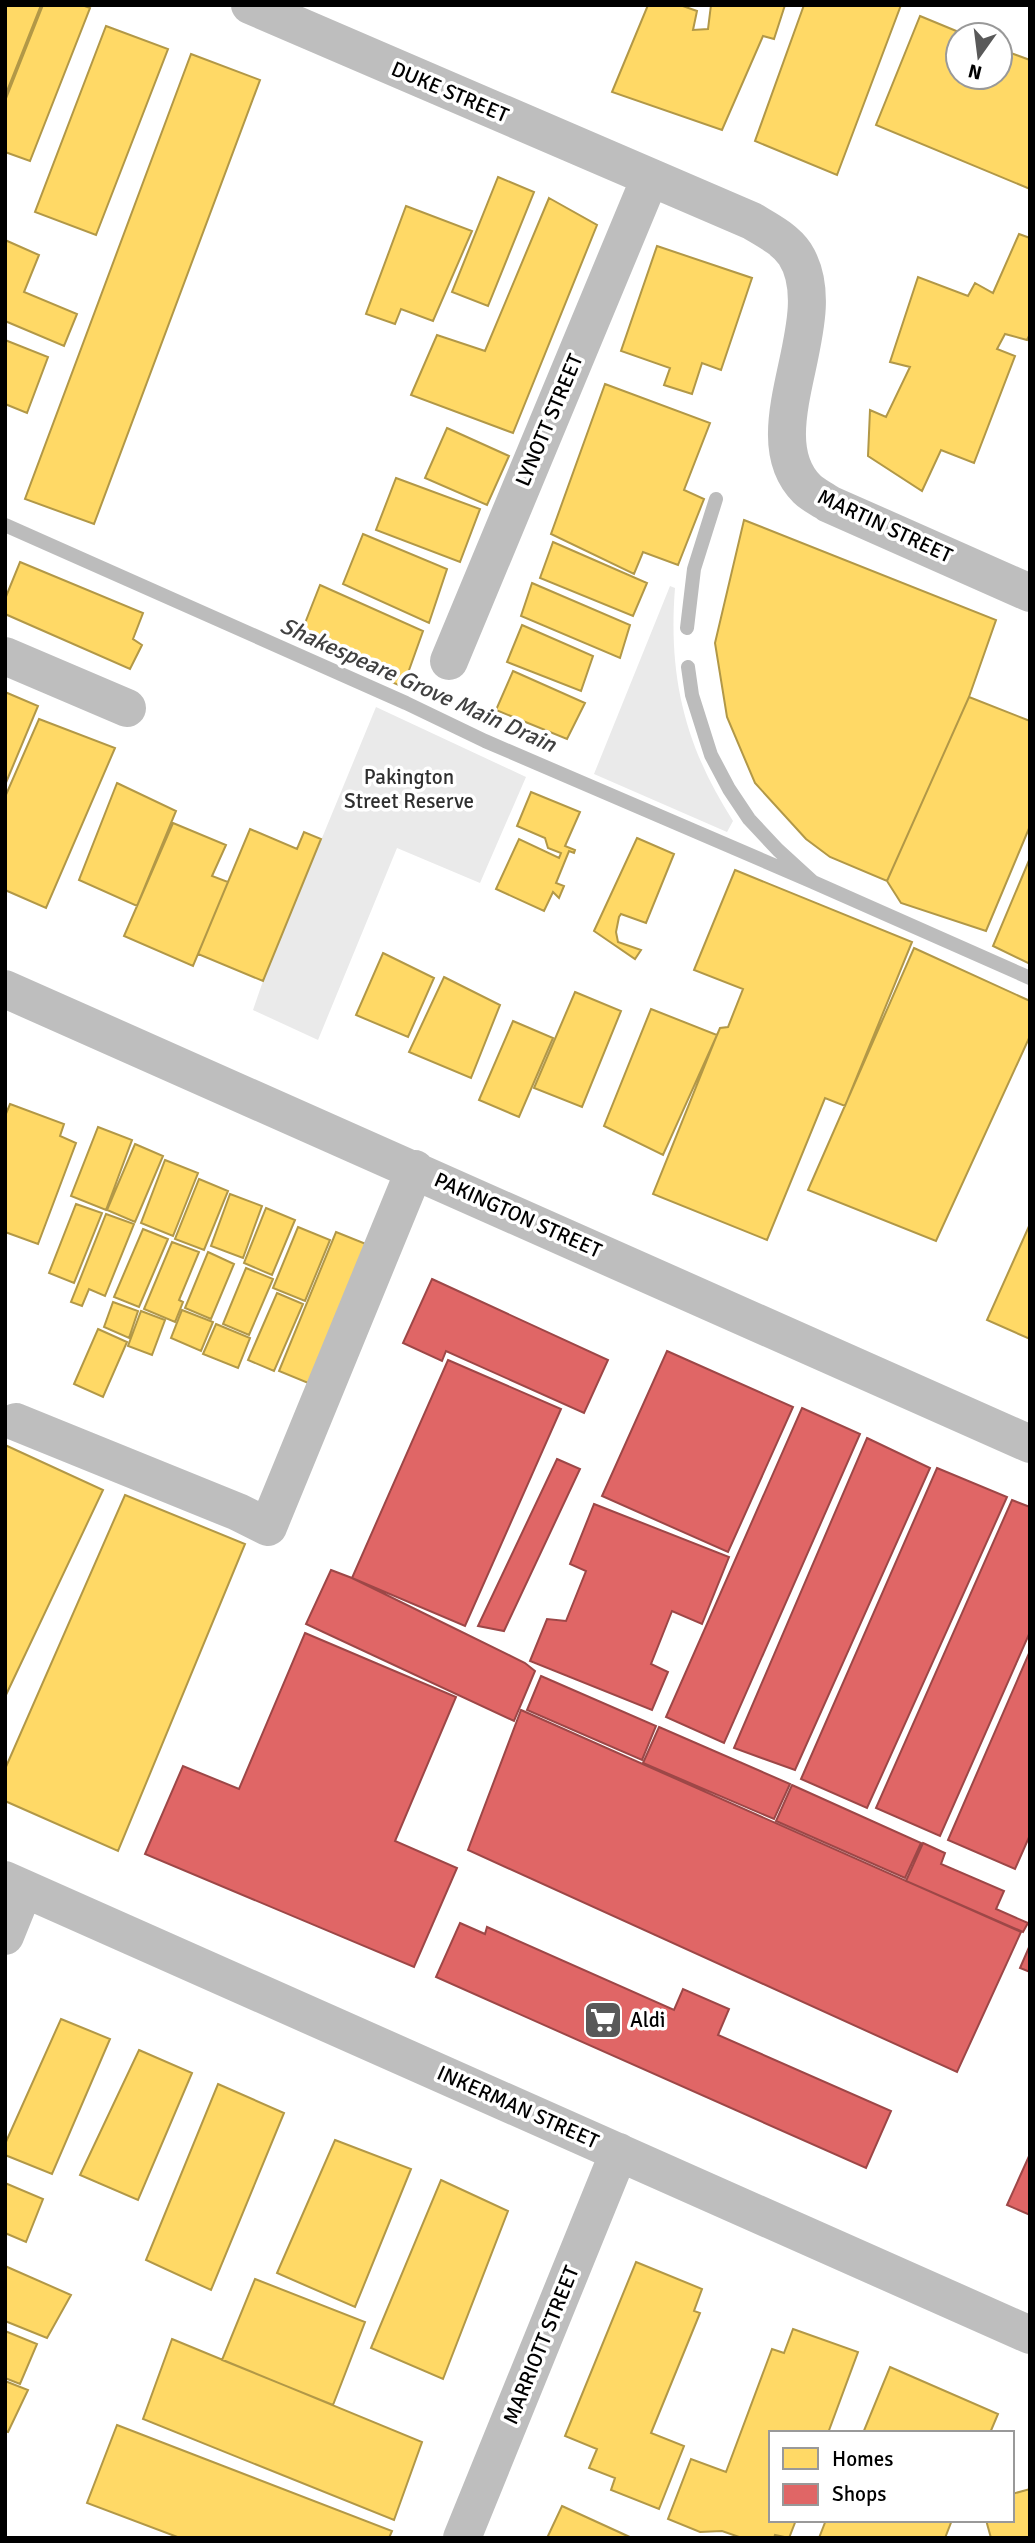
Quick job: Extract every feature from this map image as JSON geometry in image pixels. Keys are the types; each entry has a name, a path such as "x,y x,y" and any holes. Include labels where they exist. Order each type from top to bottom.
{"street":[{"name":"DUKE STREET","path":"250,5 650,178"},
{"name":"MARTIN STREET","path":"650,178 752,221 794,252 806,276 808,300 788,419 792,467 807,489 829,504 1030,593"},
{"name":"LYNOTT STREET","path":"449,661 650,178"},
{"path":"5,656 127,708"},
{"name":"PAKINGTON STREET","path":"5,989 1030,1444"},
{"path":"16,1422 238,1512 268,1527 415,1169"},
{"path":"5,1936 15,1885"},
{"name":"INKERMAN STREET","path":"15,1885 1030,2335"},
{"name":"MARRIOTT STREET","path":"462,2538 619,2152"}],"green space":[{"path":"670,586 675,588 674,651 683,710 703,765 733,821 727,832 594,774"},
{"name":"Pakington Street Reserve","path":"376,707 526,777 480,883 397,848 318,1040 253,1010"}],"building: Homes":[{"path":"5,5 41,5 5,96"},
{"path":"43,5 82,5 90,8 30,161 5,152 5,101"},
{"path":"648,5 680,5 697,11 693,30 708,29 711,5 785,5 774,39 763,36 722,130 612,92"},
{"path":"804,5 901,5 837,175 755,141"},
{"path":"920,16 944,26 944,91 1014,91 1014,54 1030,60 1030,189 876,125"},
{"path":"106,26 168,49 96,235 35,212"},
{"path":"191,54 260,80 94,524 25,499"},
{"path":"498,177 534,192 488,306 452,292"},
{"path":"549,198 597,225 513,433 411,395 437,335 485,351"},
{"path":"406,206 472,231 433,321 401,309 395,324 366,314"},
{"path":"1019,234 1030,238 1030,334 1027,340 1005,334 997,349 1015,356 974,463 941,450 922,491 868,456 870,410 886,417 910,367 890,362 918,277 968,296 975,283 993,293"},
{"path":"5,240 39,255 24,292 77,314 64,346 5,321"},
{"path":"657,246 752,278 721,370 702,363 692,394 664,385 670,368 621,351"},
{"path":"5,340 48,357 27,413 5,404"},
{"path":"605,384 710,423 684,490 704,499 678,565 643,552 634,574 551,534"},
{"path":"447,428 509,456 487,505 425,478"},
{"path":"396,478 480,509 460,562 376,530"},
{"path":"744,520 996,620 969,697 887,881 830,857 806,839 755,783 727,717 715,643"},
{"path":"363,534 447,569 429,623 343,584"},
{"path":"553,542 647,583 633,616 540,578"},
{"path":"20,562 143,613 133,639 142,645 130,669 5,614 5,599"},
{"path":"532,583 630,625 620,658 521,616"},
{"path":"320,585 423,631 403,687 298,641"},
{"path":"522,625 593,656 581,691 507,662"},
{"path":"513,671 585,703 567,739 496,710"},
{"path":"5,692 38,706 5,785"},
{"path":"969,697 1030,721 1030,826 986,931 901,903 887,881"},
{"path":"39,719 115,748 46,908 5,890 5,797"},
{"path":"117,783 176,811 137,906 79,880"},
{"path":"531,792 580,812 565,846 575,850 574,853 569,851 556,883 564,886 559,898 553,892 544,911 496,889 519,839 559,858 561,853 548,848 545,838 517,826"},
{"path":"173,823 226,845 212,876 228,882 193,966 124,936"},
{"path":"250,829 297,849 304,832 321,839 263,981 198,954"},
{"path":"637,838 674,854 646,923 621,914 619,917 616,932 618,942 641,950 635,959 594,931"},
{"path":"1030,858 1030,964 993,946"},
{"path":"735,870 912,942 845,1106 825,1098 767,1240 653,1194 720,1028 728,1027 743,989 694,970"},
{"path":"914,948 1030,1001 1030,1036 936,1241 808,1190"},
{"path":"383,953 434,978 408,1037 356,1015"},
{"path":"444,977 500,1005 471,1078 409,1052"},
{"path":"575,992 621,1011 582,1107 534,1088"},
{"path":"651,1009 717,1035 663,1155 604,1126"},
{"path":"513,1021 553,1038 519,1117 479,1100"},
{"path":"10,1104 64,1124 60,1136 76,1143 38,1244 5,1232 5,1116"},
{"path":"98,1127 132,1140 106,1210 71,1196"},
{"path":"135,1144 163,1156 135,1222 107,1210"},
{"path":"165,1160 198,1173 173,1236 141,1223"},
{"path":"199,1179 228,1191 204,1250 175,1239"},
{"path":"230,1194 262,1206 243,1258 211,1246"},
{"path":"76,1204 102,1213 74,1283 49,1273"},
{"path":"266,1208 295,1220 272,1275 244,1263"},
{"path":"106,1214 134,1224 105,1296 89,1289 82,1306 71,1302"},
{"path":"1030,1224 1030,1339 987,1320"},
{"path":"298,1227 330,1240 305,1301 273,1288"},
{"path":"143,1229 168,1239 139,1307 114,1297"},
{"path":"336,1232 371,1246 313,1385 279,1371"},
{"path":"172,1242 199,1252 179,1300 183,1302 175,1322 144,1309"},
{"path":"208,1252 234,1264 211,1319 185,1308"},
{"path":"246,1268 273,1279 249,1335 223,1324"},
{"path":"277,1293 303,1304 274,1371 248,1360"},
{"path":"113,1302 138,1311 129,1338 104,1327"},
{"path":"182,1310 213,1322 201,1351 171,1338"},
{"path":"141,1311 165,1320 152,1355 128,1346"},
{"path":"216,1324 250,1338 238,1368 203,1354"},
{"path":"98,1329 127,1342 103,1397 74,1384"},
{"path":"5,1445 103,1490 5,1697"},
{"path":"125,1495 245,1544 118,1851 5,1801 5,1769"},
{"path":"61,2019 110,2039 52,2174 5,2155 5,2144"},
{"path":"139,2050 192,2073 138,2200 80,2175"},
{"path":"218,2084 284,2113 211,2290 146,2260"},
{"path":"335,2140 411,2169 355,2307 277,2273"},
{"path":"441,2180 508,2211 443,2379 371,2348"},
{"path":"5,2183 43,2199 26,2242 5,2233"},
{"path":"636,2262 702,2289 694,2311 700,2313 651,2433 684,2446 659,2509 611,2490 615,2478 589,2468 597,2449 565,2436"},
{"path":"5,2266 71,2295 47,2338 5,2321"},
{"path":"255,2279 365,2322 333,2405 222,2360"},
{"path":"793,2329 858,2352 829,2431 769,2431 769,2522 795,2522 789,2538 775,2535 774,2538 742,2538 722,2531 700,2532 668,2519 691,2459 726,2472 772,2349 784,2353"},
{"path":"5,2331 37,2344 20,2384 5,2378"},
{"path":"172,2339 422,2442 394,2520 143,2419"},
{"path":"890,2367 998,2414 991,2431 864,2431"},
{"path":"5,2381 28,2390 8,2432 5,2431"},
{"path":"117,2425 392,2531 389,2538 180,2538 87,2503"},
{"path":"1030,2489 1030,2538 991,2538 987,2522 1014,2522 1014,2493"},
{"path":"562,2506 632,2538 547,2538"},
{"path":"825,2522 951,2522 945,2538 819,2538"}],"building: Shops":[{"path":"432,1279 608,1360 584,1413 446,1351 442,1361 403,1343"},
{"path":"667,1351 793,1407 728,1552 602,1496"},
{"path":"448,1360 561,1409 465,1626 352,1578"},
{"path":"802,1408 860,1434 724,1743 666,1717"},
{"path":"867,1438 930,1468 795,1770 734,1748"},
{"path":"557,1459 580,1469 504,1631 478,1626"},
{"path":"937,1468 1007,1497 867,1808 801,1779"},
{"path":"1012,1500 1030,1507 1030,1632 940,1836 876,1808"},
{"path":"594,1504 729,1557 702,1624 672,1611 651,1664 668,1672 652,1710 530,1661 547,1619 566,1621 586,1571 570,1564"},
{"path":"331,1570 525,1663 535,1671 514,1721 306,1624"},
{"path":"305,1633 456,1697 395,1841 457,1868 414,1967 145,1854 183,1766 239,1789"},
{"path":"1030,1651 1030,1835 1015,1869 948,1840"},
{"path":"541,1676 656,1726 642,1760 527,1710"},
{"path":"521,1710 1021,1932 957,2072 468,1850"},
{"path":"659,1727 790,1784 774,1819 643,1763"},
{"path":"792,1785 921,1843 905,1878 776,1821"},
{"path":"923,1843 945,1853 941,1864 1004,1891 996,1909 1028,1923 1023,1932 906,1881"},
{"path":"460,1923 485,1934 487,1927 674,2010 683,1989 729,2009 718,2035 891,2111 866,2168 436,1977"},
{"path":"1030,1945 1030,1972 1020,1968"},
{"path":"1030,2154 1030,2215 1007,2205"}],"waterway":[{"path":"687,628 694,569 716,499"},
{"name":"Shakespeare Grove Main Drain","path":"5,525 406,703 485,741 813,882"},
{"name":"Shakespeare Grove Main Drain","path":"688,667 692,695 711,755 729,789 749,819 813,882 1030,978"}],"place":[{"name":"Aldi","path":"603,2020"}]}
